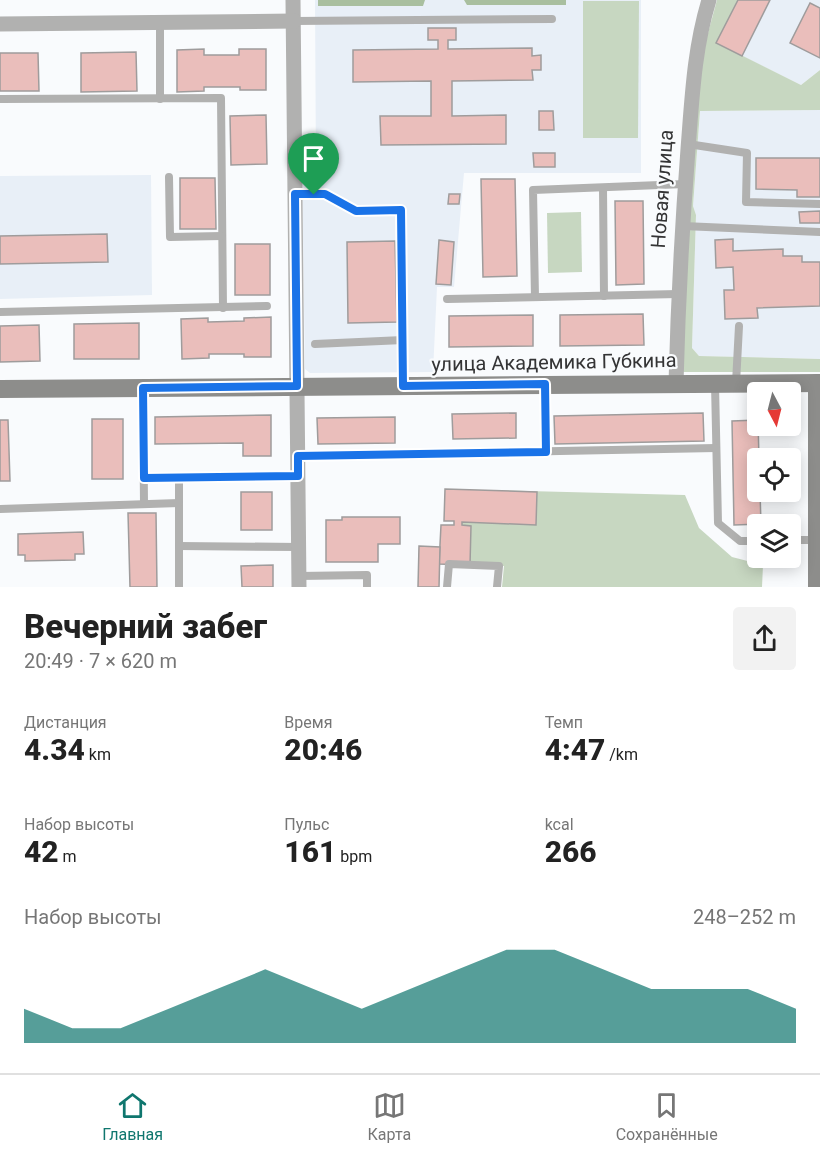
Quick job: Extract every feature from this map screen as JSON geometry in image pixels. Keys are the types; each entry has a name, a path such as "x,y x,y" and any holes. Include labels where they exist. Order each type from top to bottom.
{"street":[{"path":"293,0 299,581"},
{"name":"Новая улица","path":"676,383 681,226 688,144 697,44 709,0"},
{"path":"0,24 294,21"},
{"path":"818,587 819,383"},
{"name":"улица Академика Губкина","path":"0,389 819,383"}],"lane":[{"path":"294,21 552,19"},
{"path":"159,22 160,99"},
{"path":"0,99 221,98 223,308"},
{"path":"688,144 747,153 746,202 820,204"},
{"path":"169,177 170,237 222,237"},
{"path":"535,297 533,190 685,184"},
{"path":"603,188 604,296"},
{"path":"295,194 325,194 356,211 401,210 403,386"},
{"path":"681,226 820,232"},
{"path":"447,300 678,294"},
{"path":"0,312 267,306"},
{"path":"736,383 739,326"},
{"path":"315,344 403,340"},
{"path":"715,383 718,523 740,541 747,541"},
{"path":"545,384 546,452"},
{"path":"143,388 144,504"},
{"path":"298,456 716,448"},
{"path":"144,478 298,476"},
{"path":"178,478 179,587"},
{"path":"0,509 179,503"},
{"path":"801,540 818,540"},
{"path":"179,546 299,547"},
{"path":"447,587 449,564 499,566 497,587"},
{"path":"299,581 367,575 367,587"}],"shaded area":[{"path":"315,0 641,0 641,173 464,173 454,287 437,287 433,372 310,373 305,369 302,174 316,174"},
{"path":"738,0 820,0 820,70 801,85 716,43"},
{"path":"820,110 820,359 699,356 692,348 696,216 693,206 700,111"},
{"path":"151,175 152,295 0,299 0,176"}],"green space":[{"path":"318,0 425,0 423,6 318,6"},
{"path":"464,0 566,0 566,5 467,5"},
{"path":"717,0 738,0 717,43 801,85 820,70 820,110 700,111 693,206 696,215 692,348 699,356 820,359 820,372 683,372 685,279 697,107 705,44"},
{"path":"583,1 639,1 638,138 583,138"},
{"path":"581,212 582,272 548,273 547,213"},
{"path":"445,489 685,495 699,528 732,557 747,561 747,568 763,568 762,587 502,587 504,566 440,564 439,587 418,587 419,546 440,547 441,525 454,525 454,521 444,521"}],"building":[{"path":"738,0 770,0 742,56 716,43"},
{"path":"810,3 820,8 820,58 790,43"},
{"path":"428,28 456,28 456,40 448,40 448,49 532,48 532,56 541,55 541,70 532,70 533,80 452,81 452,116 506,115 506,144 381,145 380,116 431,116 431,81 353,82 353,50 438,49 438,40 428,40"},
{"path":"204,49 204,55 239,55 239,49 266,49 266,90 204,87 204,91 177,92 177,50"},
{"path":"136,52 137,91 81,92 81,53"},
{"path":"0,53 38,53 39,91 0,91"},
{"path":"539,111 553,111 554,130 539,130"},
{"path":"266,115 267,164 231,165 230,116"},
{"path":"533,153 555,153 555,167 534,167"},
{"path":"756,158 820,158 820,197 797,197 797,190 756,189"},
{"path":"180,178 215,178 216,229 180,229"},
{"path":"481,179 515,179 517,276 483,277"},
{"path":"449,194 460,194 459,204 448,204"},
{"path":"615,201 643,201 644,284 616,285"},
{"path":"820,211 820,223 800,223 799,212"},
{"path":"107,234 108,262 0,264 0,236"},
{"path":"733,239 733,251 783,249 783,256 802,256 802,262 820,262 820,306 757,308 758,318 725,319 724,290 734,290 733,267 716,268 715,240"},
{"path":"439,240 454,242 451,285 436,284"},
{"path":"395,241 397,322 348,323 347,242"},
{"path":"235,244 270,244 270,295 235,295"},
{"path":"643,314 644,345 560,346 560,315"},
{"path":"533,315 533,346 449,347 449,316"},
{"path":"271,317 271,357 209,354 209,358 182,359 181,319 208,318 208,322 244,321 244,318"},
{"path":"139,323 139,359 74,359 74,324"},
{"path":"39,325 40,361 0,362 0,326"},
{"path":"516,413 516,438 453,439 452,414"},
{"path":"703,413 704,441 555,444 554,416"},
{"path":"271,415 271,456 243,456 243,443 155,444 155,417"},
{"path":"395,417 395,443 318,444 317,418"},
{"path":"92,419 123,419 123,479 92,479"},
{"path":"0,420 8,420 10,481 0,481"},
{"path":"747,420 747,436 758,436 759,448 747,448 747,502 760,502 761,514 747,514 747,525 734,525 732,421"},
{"path":"445,489 537,492 536,525 462,522 462,525 471,526 470,565 439,564 441,525 454,525 454,521 444,521"},
{"path":"241,492 272,492 272,530 241,530"},
{"path":"128,513 156,513 157,587 130,587"},
{"path":"342,517 400,517 400,544 378,544 378,562 326,562 326,520 342,520"},
{"path":"83,532 84,554 75,554 75,560 25,561 25,555 18,555 18,534"},
{"path":"419,546 440,547 439,587 418,587"},
{"path":"273,565 273,587 242,587 241,566"}],"route":[{"path":"295,194 314,195 325,194 356,211 401,210 403,386 545,384 546,452 298,456 298,476 144,478 143,388 297,386 295,194"}]}
